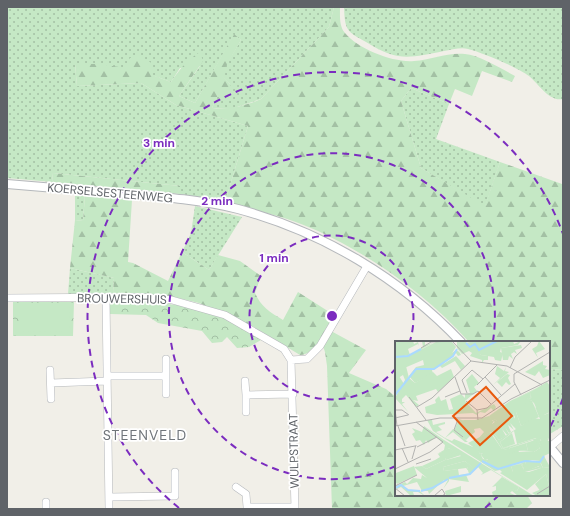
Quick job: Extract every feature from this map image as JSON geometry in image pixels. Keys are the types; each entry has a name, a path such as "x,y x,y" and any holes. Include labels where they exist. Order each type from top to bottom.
{"street":[{"name":"KOERSELSESTEENWEG","path":"7,184 168,197 237,209 311,235 367,266 403,289 460,341"},
{"path":"292,360 307,359 320,346 367,266"},
{"name":"BROUWERSHUIS","path":"7,298 172,300 198,306 225,316 284,350 292,360"},
{"path":"106,298 109,509"},
{"path":"166,359 166,394"},
{"name":"WULPSTRAAT","path":"236,487 246,494 247,508 295,508 292,360"},
{"path":"50,370 51,399"},
{"path":"51,383 165,376"},
{"path":"245,382 246,412"},
{"path":"246,395 293,394"},
{"path":"563,436 550,450 563,463"},
{"path":"109,497 175,496 175,472"}],"green space":[{"path":"7,7 334,7 329,27 261,99 231,109 212,108 218,94 230,84 220,75 241,40 234,35 195,103 179,96 200,66 180,68 171,82 124,68 75,64 77,86 141,83 176,105 248,126 225,202 180,194 180,186 53,173 52,182 7,178"},
{"path":"334,7 340,7 341,24 345,33 358,44 377,54 397,60 414,61 452,54 465,54 484,60 515,76 512,82 482,71 472,96 455,89 449,104 411,88 401,101 421,168 485,206 500,162 562,184 563,182 563,370 550,369 550,341 468,341 436,309 399,279 380,265 339,241 318,231 272,214 225,202 248,126 176,105 141,83 77,86 75,64 99,64 126,68 130,58 140,56 153,64 152,75 171,82 191,58 200,52 203,61 179,96 195,103 234,34 241,40 221,75 230,84 234,94 228,100 218,95 212,108 237,107 261,99 329,27"},
{"path":"344,7 563,7 563,99 553,98 544,92 529,76 517,69 468,49 462,48 412,57 404,57 387,53 354,35 348,29 345,21"},
{"path":"411,88 449,104 436,139 500,162 485,207 421,168 401,101"},
{"path":"53,173 180,186 180,194 52,182"},
{"path":"85,195 83,221 75,220 75,196"},
{"path":"85,195 132,200 128,262 133,263 168,281 182,252 209,270 218,255 240,261 261,276 255,293 257,298 266,309 283,320 298,292 334,315 316,346 306,354 300,355 254,327 199,303 170,296 113,293 114,278 70,268 75,220 83,221"},
{"path":"195,206 242,217 209,270 182,252 191,233"},
{"path":"70,268 114,278 113,293 68,294"},
{"path":"116,301 172,304 199,310 226,319 261,340 249,347 237,348 227,337 222,342 212,343 202,331 158,323 146,315 110,314 109,305"},
{"path":"13,302 74,302 73,336 13,336"},
{"path":"20,307 69,307 70,331 20,332"},
{"path":"331,331 366,350 349,373 386,389 395,396 395,496 528,496 532,503 526,509 332,509 327,366 323,346"},
{"path":"550,369 563,370 563,426 550,434"}],"district":[{"name":"STEENVELD","path":"145,435"}]}
